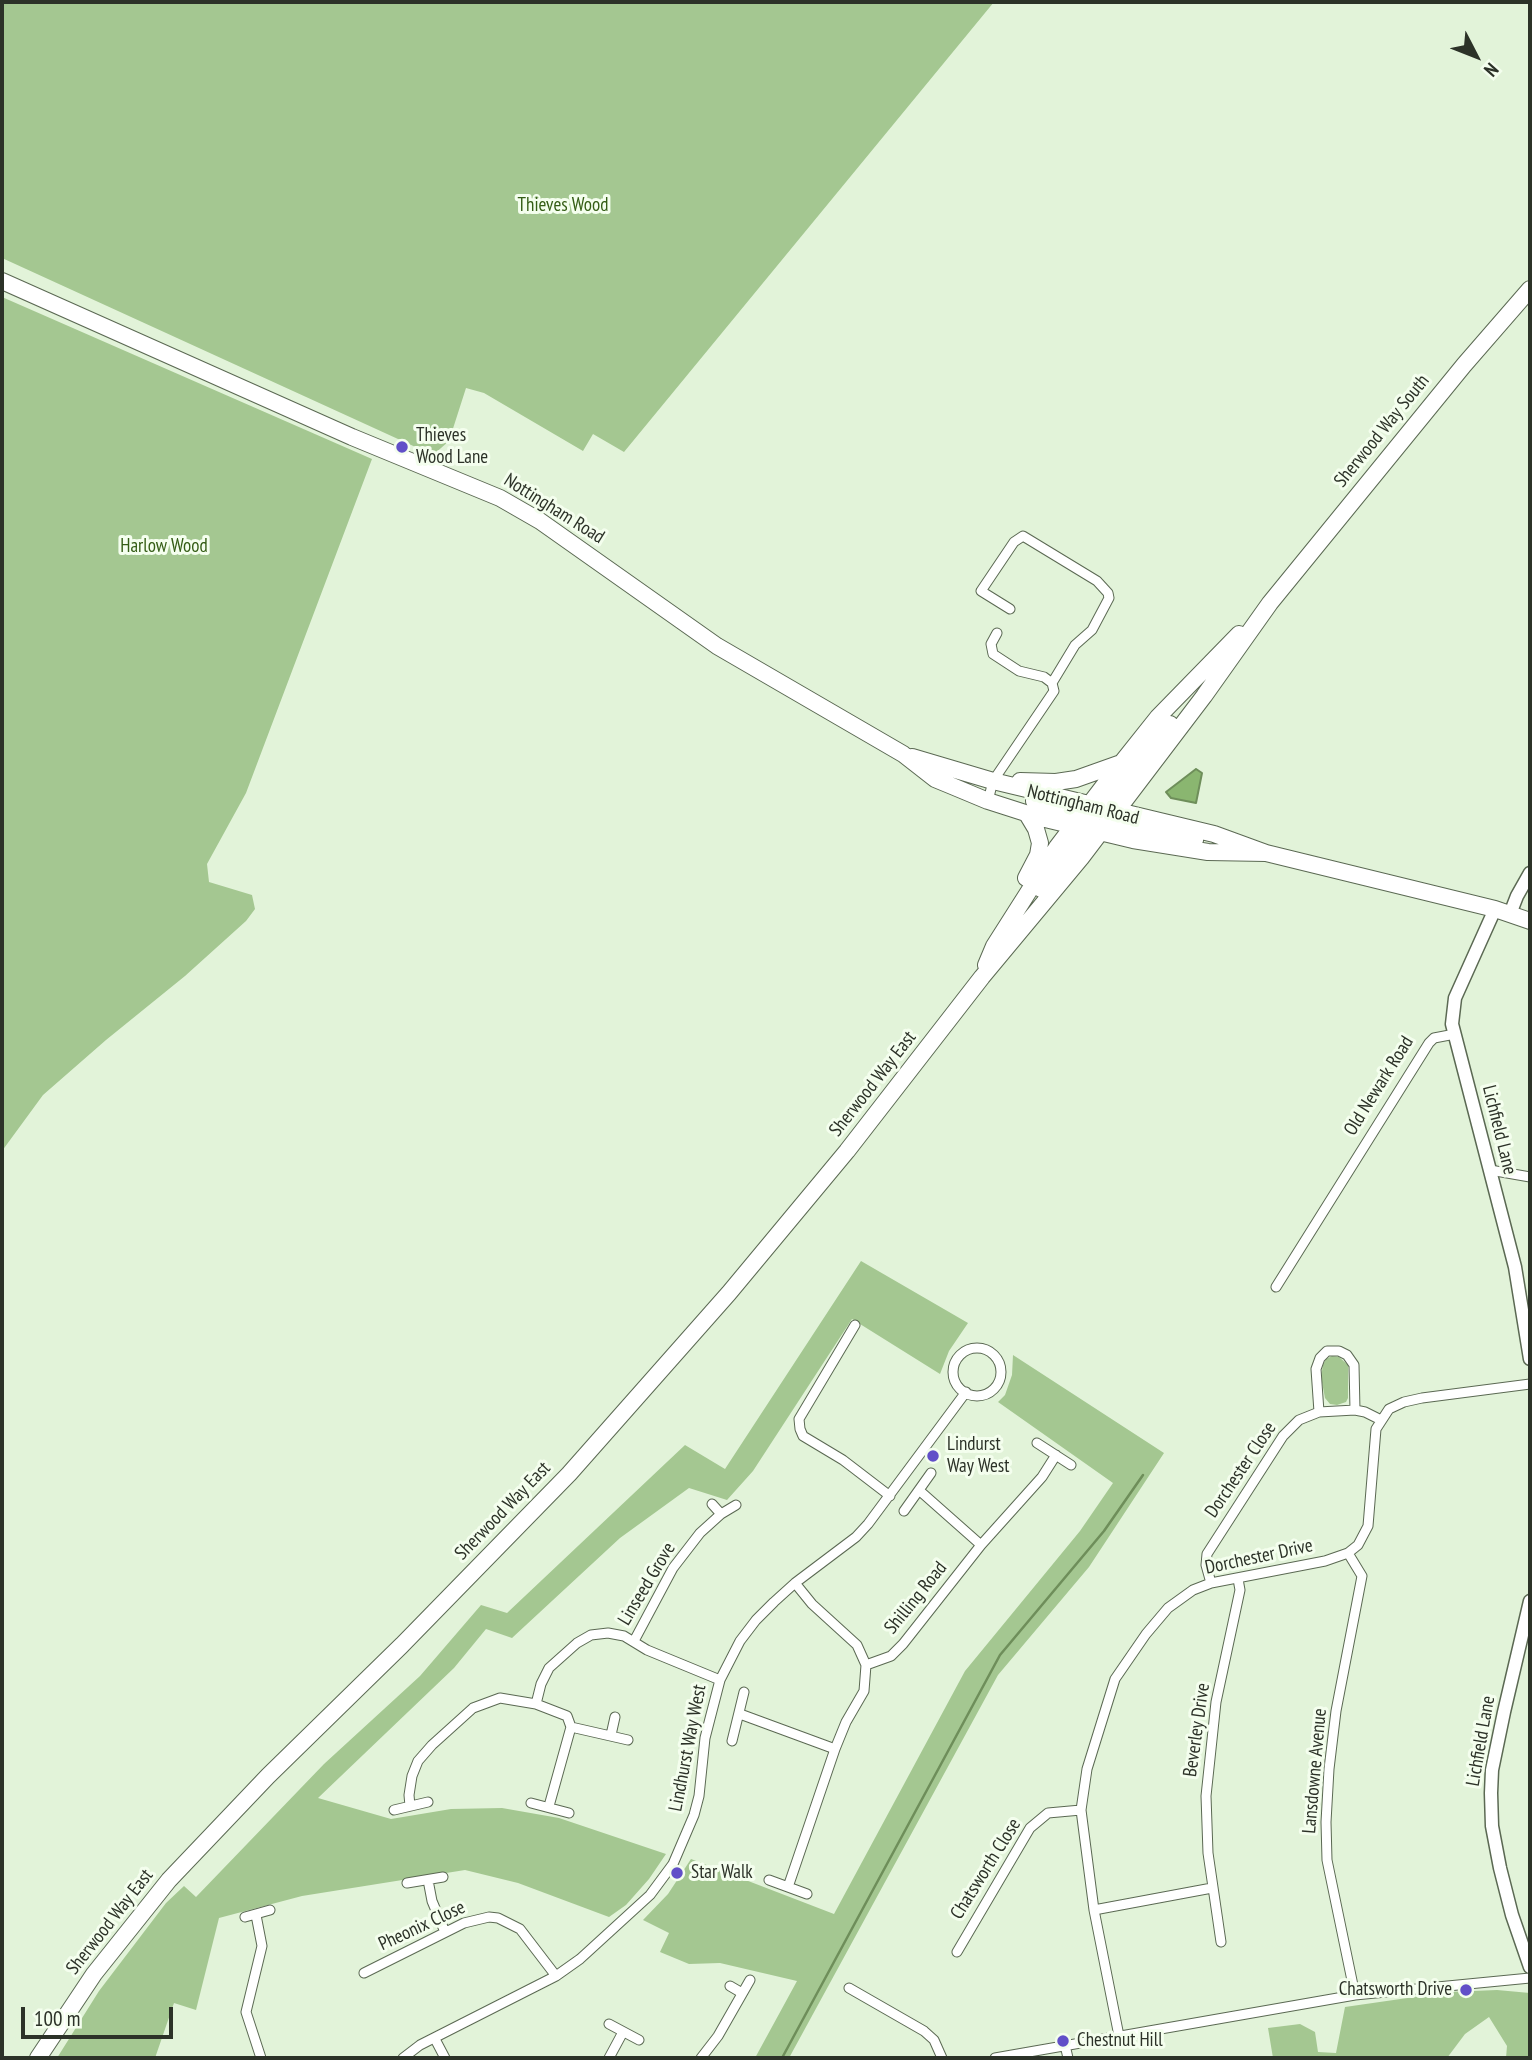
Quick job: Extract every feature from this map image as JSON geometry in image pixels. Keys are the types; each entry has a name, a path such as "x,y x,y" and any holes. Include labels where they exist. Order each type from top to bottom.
{"highway":[{"name":"Nottingham Road","path":"2,281 352,437 500,498 540,521 717,646 903,754 935,779 988,802 1027,814 1095,818 1214,834 1266,853 1530,921"},
{"name":"Sherwood Way South","path":"1095,818 1204,696 1270,603 1464,365 1530,289"},
{"name":"Sherwood Way South","path":"1095,818 1121,763 1170,704 1270,603"},
{"name":"Nottingham Road","path":"903,754 993,781 1095,818 1133,840 1208,852 1266,853"},
{"path":"993,781 1066,781 1121,763"},
{"path":"1014,915 1021,887 1038,855 1040,843 1027,814"},
{"path":"1014,915 1034,897 1095,818"},
{"name":"Sherwood Way East","path":"38,2058 94,1974 169,1881 268,1776 411,1636 569,1474 729,1293 847,1151 982,977 1036,914 1095,818"},
{"name":"Sherwood Way East","path":"982,977 994,946 1014,915"}],"street":[{"path":"1010,609 981,591 1014,542 1023,536 1097,581 1108,593 1109,598 1092,630 1075,645 1052,683"},
{"path":"988,802 993,781 1054,691 1052,683 1044,677 1019,671 993,654 991,644 997,633"},
{"path":"1455,1034 1452,1015 1455,998 1503,912 1530,873"},
{"name":"Lichfield Lane","path":"1455,1034 1515,1267 1530,1359"},
{"name":"Old Newark Road","path":"1276,1287 1429,1043 1434,1038 1455,1034"},
{"path":"1490,1170 1530,1177"},
{"path":"855,1325 799,1419 800,1429 803,1436 843,1461 890,1496"},
{"path":"973,1349 991,1352 1001,1367 997,1385 982,1395 966,1392 960,1388 954,1377 961,1354 973,1349"},
{"path":"1319,1412 1316,1369 1320,1358 1327,1351 1339,1351 1347,1355 1354,1365 1355,1410"},
{"path":"1348,1553 1357,1545 1368,1526 1376,1429 1389,1409 1405,1402 1530,1384"},
{"name":"Lindhurst Way West","path":"404,2058 420,2045 555,1976 580,1959 638,1908 673,1864 689,1830 699,1796 705,1738 720,1680 740,1641 756,1620 795,1583 856,1537 890,1496 966,1392"},
{"name":"Dorchester Close","path":"1211,1583 1206,1565 1208,1554 1222,1528 1283,1436 1298,1420 1319,1412 1355,1410 1381,1420"},
{"path":"1037,1443 1071,1465"},
{"name":"Shilling Road","path":"866,1665 891,1656 903,1644 981,1545 1035,1486 1056,1455"},
{"path":"904,1511 932,1473"},
{"path":"920,1490 981,1545"},
{"path":"712,1504 720,1514"},
{"name":"Linseed Grove","path":"634,1641 673,1568 700,1533 720,1514 736,1505"},
{"name":"Dorchester Drive","path":"1119,2036 1094,1910 1081,1810 1087,1769 1115,1679 1168,1608 1193,1590 1211,1583 1325,1561 1348,1553"},
{"name":"Lansdowne Avenue","path":"1348,1553 1362,1576 1336,1711 1326,1822 1327,1860 1355,1995"},
{"name":"Beverley Drive","path":"1221,1942 1208,1853 1206,1796 1216,1702 1235,1623 1240,1590 1238,1579"},
{"path":"788,1886 835,1749 846,1722 864,1691 866,1665 857,1645 812,1604 795,1583"},
{"name":"Lichfield Lane","path":"1530,1601 1492,1770 1491,1793 1492,1826 1500,1868 1530,1967"},
{"path":"536,1704 549,1668 577,1643 591,1635 608,1633 634,1641 647,1650 720,1680"},
{"path":"732,1741 744,1692"},
{"path":"410,1806 412,1776 418,1761 473,1708 500,1698 536,1704 567,1716 571,1727 549,1806"},
{"path":"740,1714 835,1749"},
{"path":"611,1735 615,1717"},
{"path":"571,1727 628,1740"},
{"path":"394,1810 428,1802"},
{"path":"531,1803 569,1812"},
{"name":"Chatsworth Close","path":"957,1952 1030,1828 1048,1814 1081,1810"},
{"path":"407,1883 443,1877"},
{"path":"428,1880 432,1901 445,1932"},
{"path":"769,1880 807,1894"},
{"path":"1094,1910 1212,1888"},
{"path":"245,1917 270,1910"},
{"path":"256,1915 262,1946 246,2012 261,2058"},
{"name":"Pheonix Close","path":"363,1973 477,1918 498,1918 520,1930 555,1976"},
{"name":"Chatsworth Close","path":"964,1940 974,1946"},
{"path":"995,2058 1355,1995 1530,1978"},
{"path":"701,2058 718,2036 750,1980"},
{"path":"730,1986 741,1993"},
{"path":"849,1988 924,2031 934,2040 942,2058"},
{"path":"609,2024 639,2040"},
{"path":"609,2058 624,2032"},
{"path":"435,2039 445,2058"},
{"path":"1065,2045 1068,2058"}],"green space":[{"name":"Thieves Wood","path":"2,2 994,2 624,452 593,434 583,451 484,393 466,388 449,441 433,455 2,258"},
{"name":"Harlow Wood","path":"2,297 372,459 246,793 207,864 209,882 252,895 255,909 246,921 185,976 43,1095 2,1151"},
{"path":"861,1261 968,1323 949,1351 940,1374 852,1319 753,1471 727,1500 689,1488 620,1538 512,1638 486,1629 454,1668 318,1798 391,1819 451,1809 502,1808 559,1818 666,1854 626,1905 609,1917 518,1883 465,1870 302,1896 219,1918 196,2010 174,2003 155,2058 57,2058 99,1991 166,1903 184,1886 196,1897 324,1764 420,1676 481,1605 507,1613 685,1445 725,1469"},
{"path":"1013,1355 1164,1453 1089,1567 998,1675 789,2058 755,2058 797,1981 720,1963 689,1964 660,1952 669,1933 643,1920 668,1894 691,1859 834,1914 965,1671 1080,1531 1113,1483 998,1402 1005,1395 1012,1375"},
{"path":"1339,1357 1348,1365 1348,1398 1346,1402 1337,1405 1330,1404 1325,1398 1321,1377 1326,1359"},
{"path":"1497,1990 1530,1993 1530,2058 1506,2058 1507,2046 1489,2017 1465,2034 1447,2058 1273,2058 1268,2028 1300,2024 1315,2032 1318,2052 1336,2053 1345,2007 1449,1992"}],"shaded area":[{"path":"1196,769 1202,773 1196,803 1171,798 1166,792"}],"waterway":[{"path":"782,2058 1000,1655 1104,1531 1143,1475"}],"place":[{"name":"Thieves Wood Lane","path":"402,447"},
{"name":"Lindurst Way West","path":"933,1456"},
{"name":"Star Walk","path":"677,1873"},
{"name":"Chatsworth Drive","path":"1466,1990"},
{"name":"Chestnut Hill","path":"1063,2041"}]}
